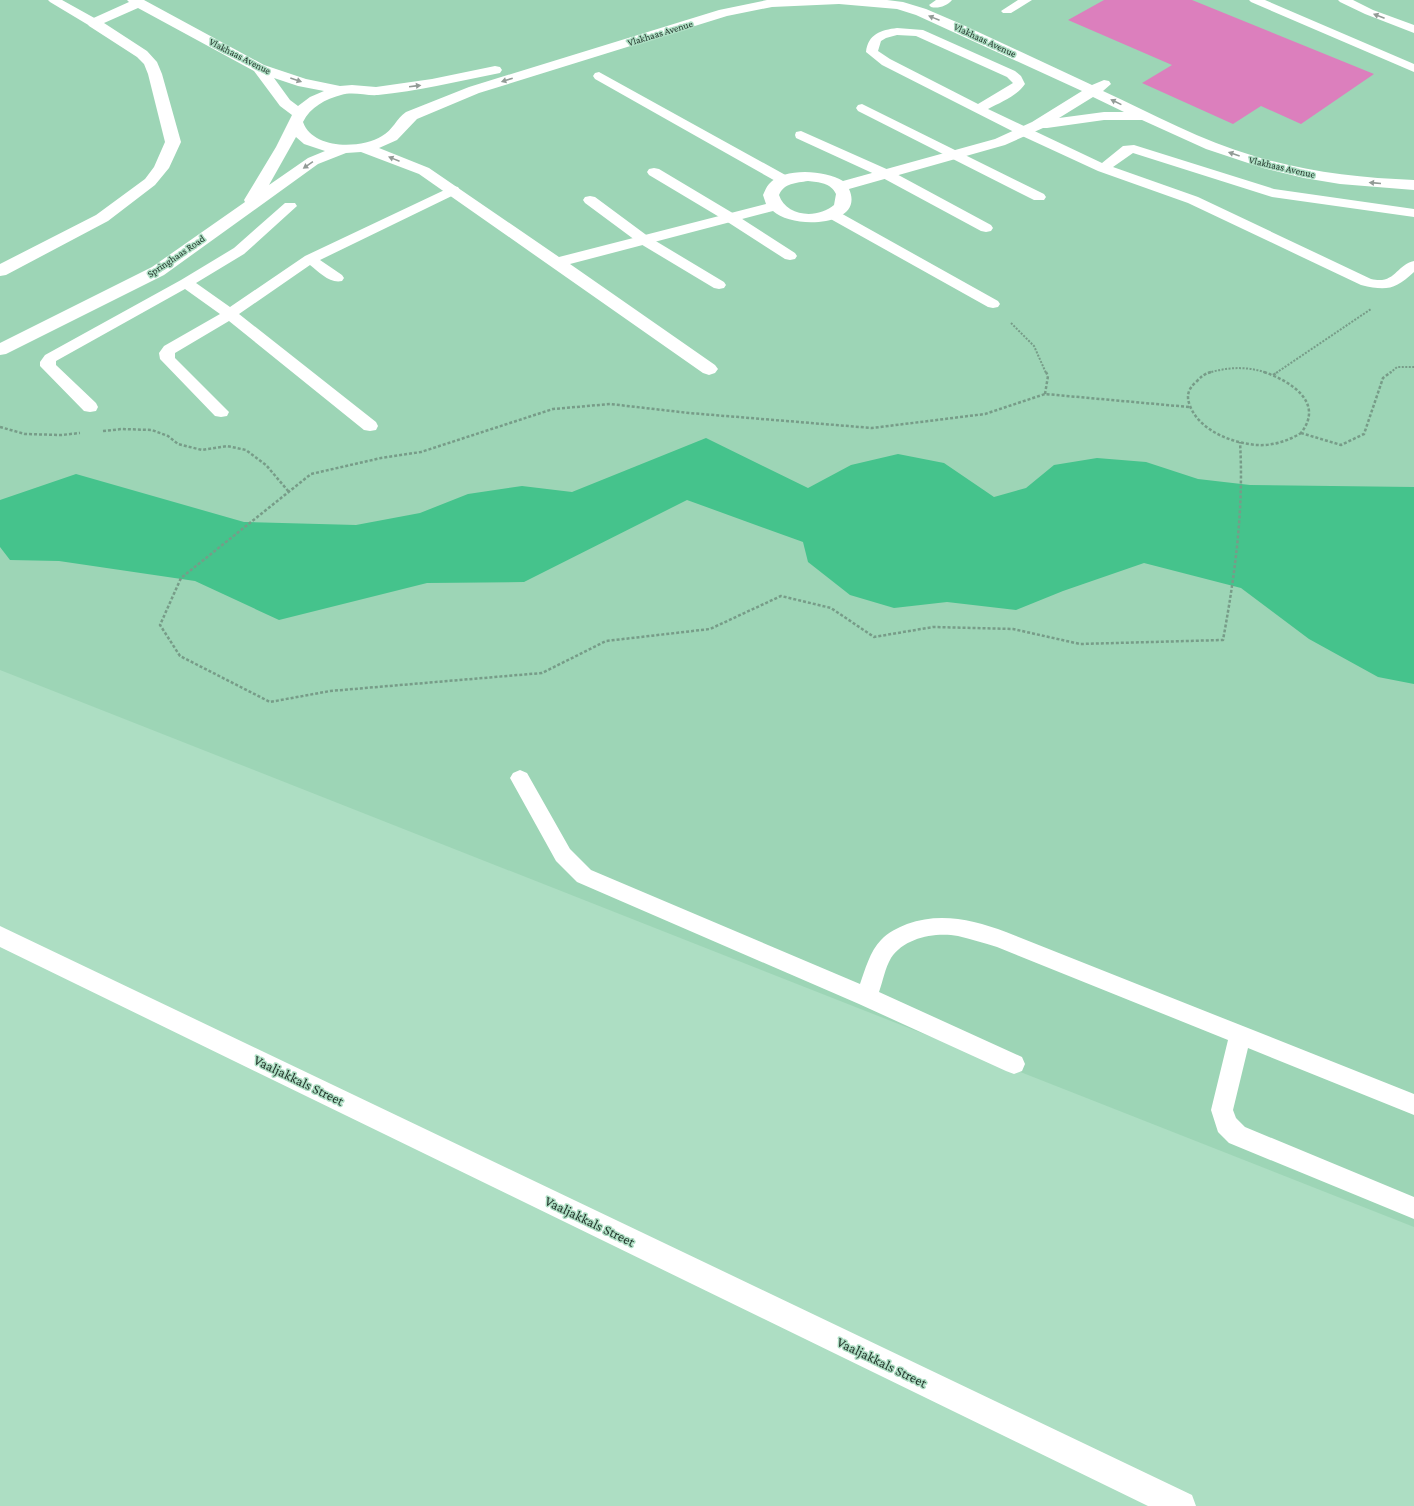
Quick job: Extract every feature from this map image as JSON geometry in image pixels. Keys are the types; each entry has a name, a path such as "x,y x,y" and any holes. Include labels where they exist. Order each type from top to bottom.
{"street":[{"name":"Vlakhaas Avenue","path":"137,1 259,68 303,83 340,90 352,89 376,91 432,84 495,70 724,0"},
{"name":"Vlakhaas Avenue","path":"401,114 750,6 772,3 829,0 869,2 898,5 921,12 963,30 1223,151 1267,165 1351,180 1414,185"},
{"name":"Vlakhaas Avenue","path":"918,0 941,2 966,17 1135,96"},
{"path":"94,23 137,1"},
{"path":"0,271 102,218 150,182 161,168 173,142 155,74 150,62 142,54 94,23"},
{"path":"259,68 297,118 299,133 309,141 325,147 344,149 365,148 385,141 401,114"},
{"path":"840,187 1000,142 1031,129 1106,83"},
{"path":"248,207 284,147 297,118 308,103 322,96 340,90"},
{"path":"376,91 389,95 401,114 408,149 424,171"},
{"path":"1031,129 1104,116 1145,116"},
{"name":"Vlakhaas Avenue","path":"1253,146 1282,157 1331,166 1364,170 1395,170"},
{"path":"365,148 424,171 709,369"},
{"name":"Springhaas Road","path":"0,350 158,271 313,161 344,149"},
{"path":"808,176 821,178 840,187 845,194 845,202 840,209 832,214 820,218 794,217 783,212 775,206 770,199 771,192 776,185 784,180 808,176"},
{"path":"556,262 775,206"},
{"name":"Vaaljakkals Street","path":"0,936 1181,1506"}],"lane":[{"path":"54,0 94,23"},
{"path":"1007,11 1026,0"},
{"path":"1255,0 1414,68"},
{"path":"1344,0 1414,29"},
{"path":"978,108 1014,89 1019,84 1017,79 1010,74 919,33 904,30 896,31 886,34 874,41 872,52 886,62 978,108 1031,129 1103,168 1193,200 1366,282 1380,286 1387,286 1414,265"},
{"path":"599,76 784,180"},
{"path":"862,108 1039,197"},
{"path":"801,135 886,174 986,228"},
{"path":"1103,168 1128,149 1134,149 1272,193 1414,213"},
{"path":"654,172 731,218 790,256"},
{"path":"221,412 168,359 167,353 169,349 230,314 310,259 453,190"},
{"path":"590,200 644,240 719,285"},
{"path":"90,407 48,366 50,358 186,284 239,251 290,206"},
{"path":"832,214 993,304"},
{"path":"310,259 337,278"},
{"path":"186,284 230,314 370,426"},
{"path":"520,778 563,855 584,876 867,997 1014,1064"},
{"path":"867,997 876,968 887,946 906,933 927,928 955,927 999,938 1414,1105"},
{"path":"1240,1035 1222,1110 1226,1124 1238,1135 1414,1208"}],"path":[{"path":"1273,375 1386,300 1380,286"},
{"path":"993,304 1034,346 1048,376 1045,394"},
{"path":"1240,367 1257,369 1273,375 1294,387 1300,392 1307,402 1310,413 1308,424 1301,433 1290,440 1275,444 1257,445 1223,437 1208,428 1196,418 1189,407 1187,397 1190,386 1198,378 1209,371 1240,367"},
{"path":"1301,433 1341,445 1364,434 1383,378 1397,367 1414,367"},
{"path":"1189,407 1045,394 985,414 872,428 689,413 610,404 553,409 421,452 381,458 311,474 261,516 181,578 160,625 180,656 270,702 330,691 542,673 606,642 710,629 781,596 831,608 874,637 933,627 1013,629 1080,644 1223,640 1232,592 1242,477 1240,442"},
{"path":"0,427 25,434 61,435 84,433"},
{"path":"100,431 122,429 152,430 168,436 178,444 202,450 227,446 246,450 266,465 289,492"}],"shaded area":[{"path":"0,0 1414,0 1414,1227 0,670"},
{"path":"706,438 808,488 851,465 898,454 944,463 994,497 1026,488 1054,465 1097,458 1146,462 1198,479 1250,485 1414,487 1414,684 1378,677 1309,639 1241,588 1144,563 1063,591 1016,610 947,602 894,608 850,595 808,562 803,542 687,500 524,582 427,583 279,620 195,581 59,561 10,560 0,547 0,500 76,474 244,522 356,525 420,513 468,494 522,486 572,492"}],"building":[{"path":"1104,0 1192,0 1374,74 1301,124 1261,106 1233,124 1142,83 1172,65 1068,20"}]}
